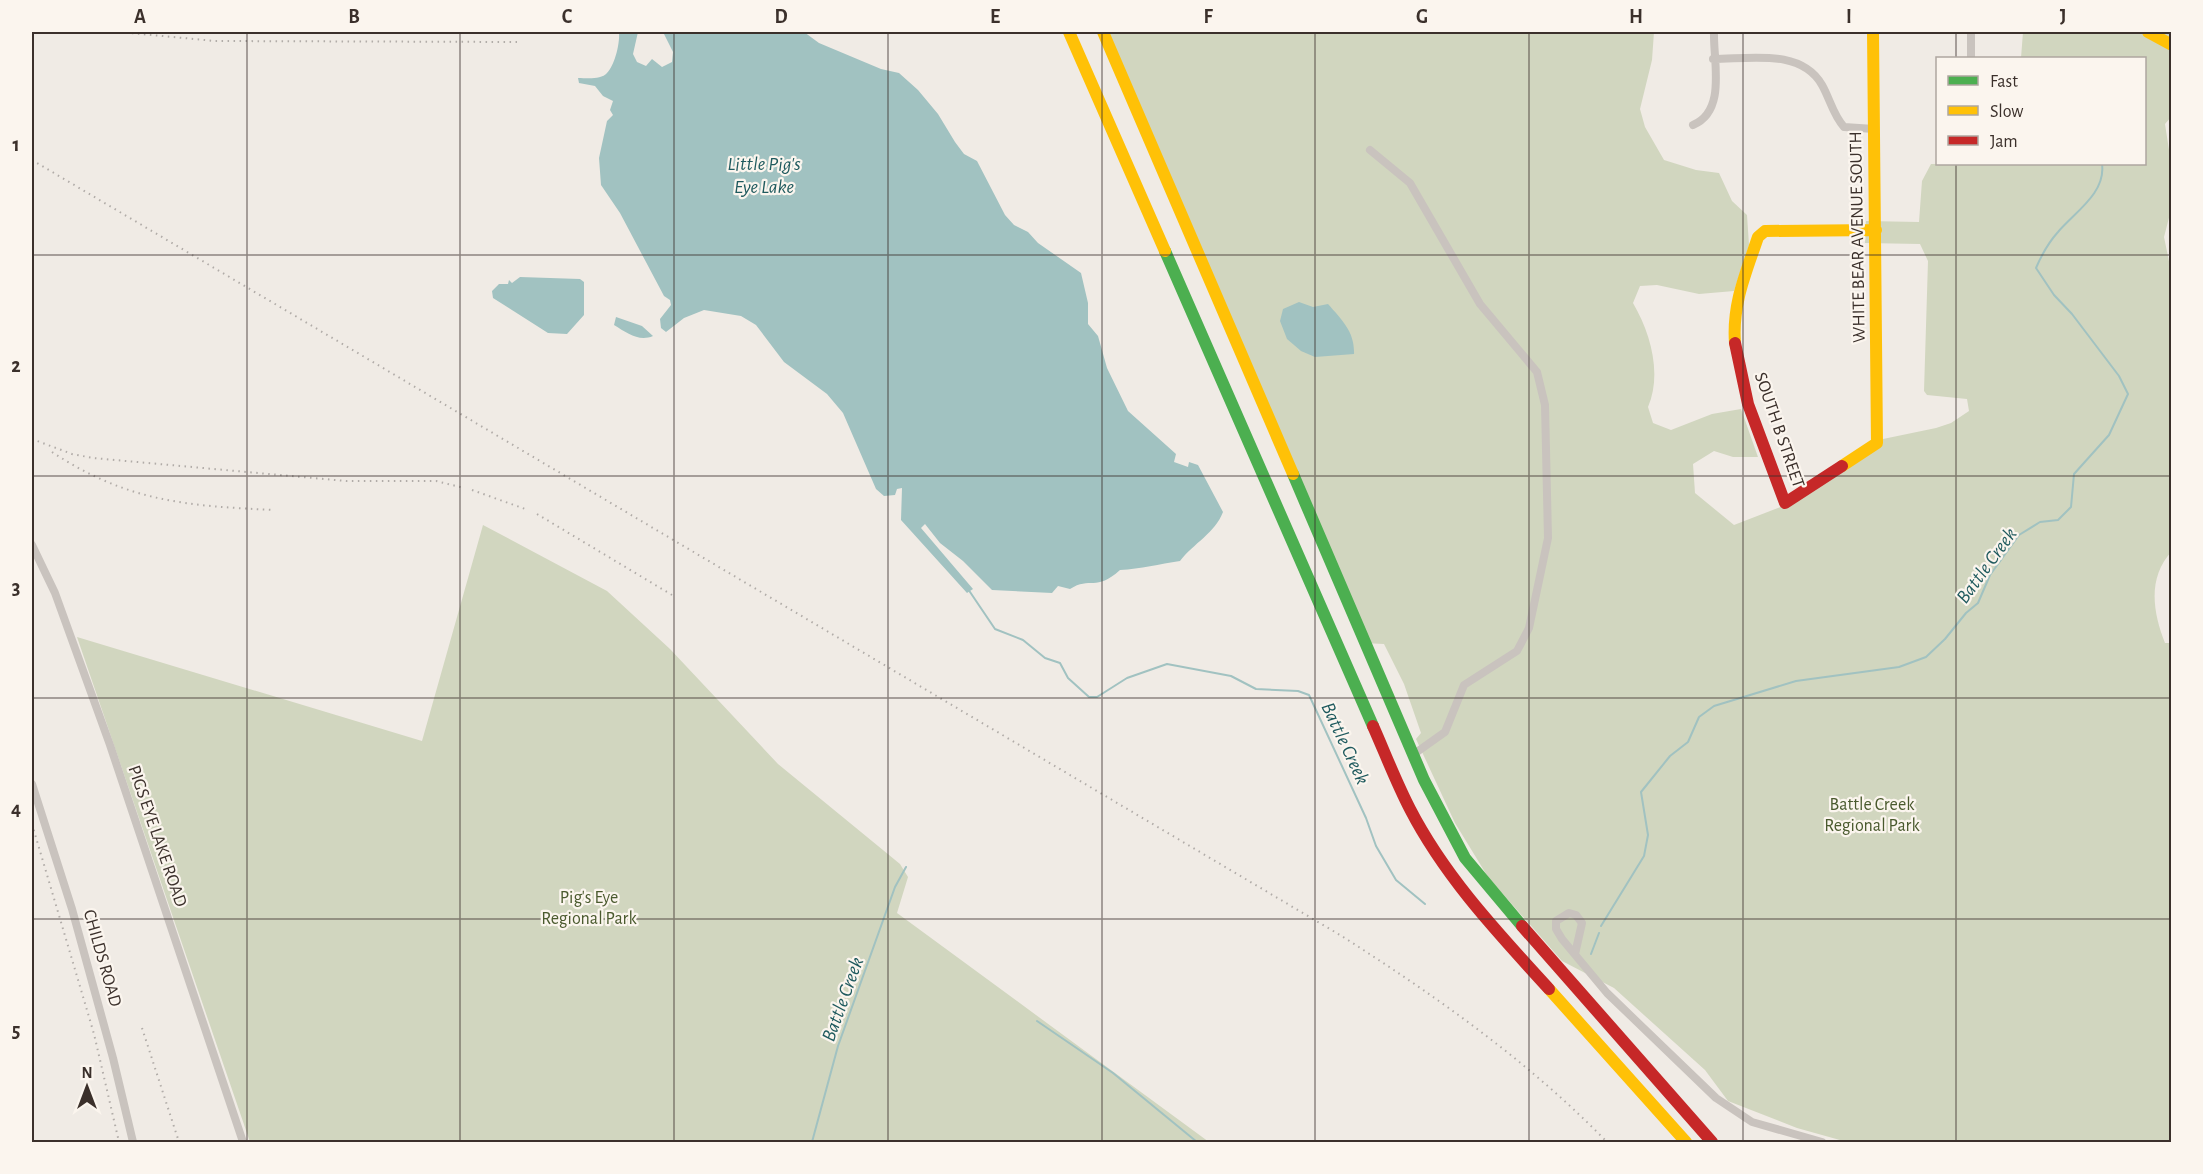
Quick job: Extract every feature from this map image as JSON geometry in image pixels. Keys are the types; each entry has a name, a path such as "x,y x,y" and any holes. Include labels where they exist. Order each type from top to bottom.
{"main road":[{"path":"1069,32 1392,772 1428,839 1476,907 1686,1143"},
{"path":"1103,32 1451,835 1465,858 1517,922 1712,1143"},
{"name":"WHITE BEAR AVENUE SOUTH","path":"1785,503 1877,443 1873,32"},
{"path":"2148,32 2172,45"},
{"name":"SOUTH B STREET","path":"1785,503 1748,404 1734,334 1736,302 1758,237 1765,231 1776,229 1876,230"}],"street":[{"path":"1693,125 1704,119 1713,107 1715,96 1714,32"},
{"path":"1971,32 1971,57"},
{"path":"1713,59 1778,58 1796,62 1811,71 1821,82 1837,119 1844,127 1874,129"},
{"path":"1370,150 1410,183 1480,304 1537,372 1545,405 1548,538 1529,628 1517,651 1464,685 1444,732 1414,754"},
{"name":"PIGS EYE LAKE ROAD","path":"32,545 55,592 110,745 243,1143"},
{"name":"CHILDS ROAD","path":"32,784 69,899 113,1058 133,1143"},
{"path":"1575,954 1582,923 1580,918 1569,913 1558,918 1555,925 1562,939 1607,993 1716,1098 1752,1122 1822,1143"}],"green space":[{"name":"Battle Creek Regional Park","path":"1108,32 1654,32 1652,60 1640,109 1645,127 1664,160 1696,170 1719,173 1732,201 1747,215 1749,245 1734,291 1699,294 1657,285 1640,286 1633,303 1645,328 1654,368 1652,394 1648,407 1653,423 1671,430 1712,414 1741,409 1758,457 1733,457 1714,451 1693,464 1695,493 1734,525 1783,506 1883,439 1936,428 1951,423 1969,411 1967,399 1927,395 1924,391 1928,261 1920,244 1865,243 1866,221 1919,222 1922,181 1931,164 2146,165 2146,57 2021,57 2023,32 2171,32 2171,117 2165,124 2171,163 2171,210 2164,237 2172,276 2172,551 2159,572 2155,607 2165,643 2172,643 2171,1142 1847,1142 1797,1128 1728,1101 1705,1070 1614,988 1562,961 1488,877 1455,823 1416,739 1421,733 1404,684 1384,644 1363,643"},
{"name":"Pig's Eye Regional Park","path":"483,525 607,591 670,649 778,764 900,864 908,877 897,913 1209,1142 250,1142 77,637 422,741"}],"water":[{"name":"Little Pig's Eye Lake","path":"619,32 638,32 633,54 637,62 646,66 652,59 662,67 672,62 673,52 663,32 804,32 819,43 881,69 899,73 918,90 938,114 964,154 977,161 1005,215 1014,225 1028,232 1038,243 1081,273 1088,303 1088,324 1098,336 1107,368 1128,411 1176,454 1174,462 1188,467 1189,462 1198,465 1223,512 1210,532 1180,561 1120,570 1112,577 1099,582 1077,585 1070,589 1058,586 1052,593 992,590 963,561 940,543 925,524 921,528 973,589 967,593 901,520 902,488 897,489 895,495 884,496 876,489 843,413 827,394 784,362 756,325 741,316 704,310 684,318 666,332 661,328 660,319 671,305 670,300 664,296 620,213 601,185 599,158 607,121 613,115 610,110 613,101 603,96 595,86 579,83 578,78 598,78 607,73 616,54"},
{"path":"520,277 580,279 584,282 584,315 567,334 548,333 493,298 492,291 499,284 508,284 509,280 512,283"},
{"path":"1299,302 1313,307 1328,304 1350,333 1354,354 1315,357 1301,351 1287,339 1280,321 1283,309"},
{"path":"616,317 642,326 653,336 643,338 628,334 614,325"}],"waterway":[{"name":"Battle Creek","path":"1601,926 1644,856 1648,835 1641,792 1670,756 1688,742 1699,717 1714,706 1796,681 1899,667 1926,657 1978,603 1990,575 2019,535 2040,522 2058,520 2071,507 2074,474 2109,435 2128,394 2119,376 2072,314 2054,295 2036,268 2051,240 2094,193 2102,174 2102,165"},
{"name":"Battle Creek","path":"968,589 995,629 1023,640 1045,658 1060,663 1068,678 1089,697 1097,697 1127,678 1167,664 1231,676 1256,689 1298,691 1309,695 1366,818 1376,846 1396,880 1425,904"},
{"name":"Battle Creek","path":"812,1142 838,1046 895,887 906,867"},
{"name":"Battle Creek","path":"1591,954 1599,933"},
{"path":"1037,1021 1113,1073 1197,1142"}],"railway":[{"path":"120,32 215,41 517,42"},
{"path":"32,160 1340,935 1480,1031 1545,1084 1607,1142"},
{"path":"32,439 72,454 93,458 346,481 436,481 464,488"},
{"path":"52,452 107,482 159,498 214,506 275,510"},
{"path":"472,490 528,510"},
{"path":"537,514 672,595"},
{"path":"32,824 94,1034 119,1142"},
{"path":"142,1028 179,1142"}],"traffic: fast":[{"path":"1165,251 1373,726"},
{"path":"1293,474 1424,780 1465,858 1522,926"}],"traffic: slow":[{"path":"1069,32 1165,251"},
{"path":"1103,32 1293,474"},
{"path":"1842,466 1877,443 1873,32"},
{"path":"2148,32 2172,45"},
{"path":"1735,343 1736,315 1741,289 1758,237 1765,231 1876,230"},
{"path":"1549,989 1686,1142"}],"traffic: jam":[{"path":"1735,343 1748,404 1785,503 1842,466"},
{"path":"1373,726 1410,809 1439,858 1474,904 1549,989"},
{"path":"1522,926 1712,1142"}]}
